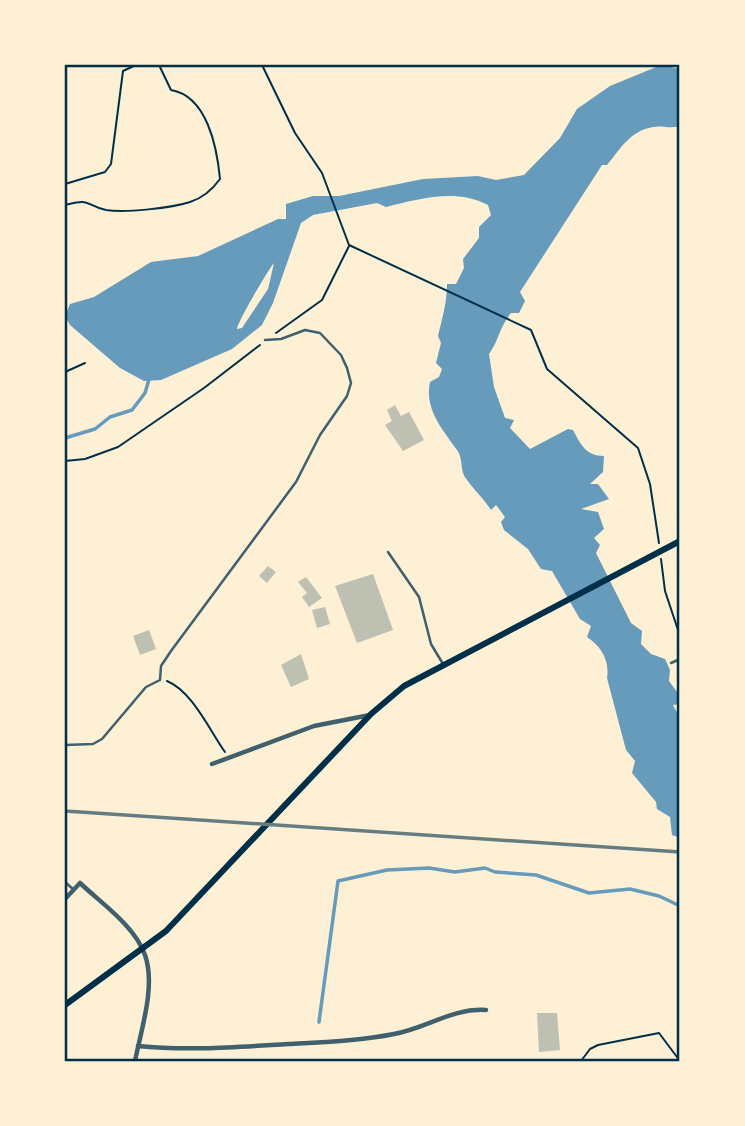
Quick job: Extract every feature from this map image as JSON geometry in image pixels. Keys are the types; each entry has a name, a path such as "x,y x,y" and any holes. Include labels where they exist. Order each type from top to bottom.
{"main road":[{"path":"68,1003 166,930 371,714 404,686 519,623 680,541"}],"street":[{"path":"212,764 314,726 371,714"},
{"path":"65,899 80,883 131,931 145,955 148,984 135,1061"},
{"path":"138,1046 177,1050 397,1034 445,1015 470,1009 486,1010"}],"lane":[{"path":"65,745 93,744 102,739 146,687 160,680 161,666 296,482 320,435 347,396 351,383 347,368 341,355 320,333 305,330 281,339 265,341"},
{"path":"388,552 419,597 430,644 443,664"},
{"path":"671,663 680,659"},
{"path":"65,882 74,890"}],"path":[{"path":"65,184 105,172 111,164 123,71 136,65"},
{"path":"65,205 84,200 105,209 119,210 190,202 212,190 220,179 219,164 202,110 183,92 171,90 159,65"},
{"path":"262,65 295,133 322,173 349,245 531,330 547,369 638,448 650,484 665,591 680,636"},
{"path":"65,461 85,459 118,446 204,388 322,300 349,245"},
{"path":"65,372 85,363"},
{"path":"160,680 177,685 230,758"},
{"path":"581,1061 590,1049 598,1045 659,1033 680,1061"}],"water":[{"path":"661,65 680,69 680,126 653,127 638,132 607,165 602,165 520,292 525,301 519,313 511,313 507,318 489,354 494,387 505,418 514,420 510,428 530,449 568,429 573,430 588,452 604,456 603,472 590,484 598,484 609,499 581,509 598,512 604,529 594,538 600,545 596,553 631,623 642,631 641,644 651,654 665,659 670,670 669,681 680,696 680,704 673,705 680,718 680,838 672,835 670,817 657,809 656,802 632,773 635,761 626,750 607,678 606,660 600,649 587,637 591,626 580,619 552,571 541,569 528,549 504,530 501,522 505,517 496,505 491,510 467,480 459,454 432,410 430,382 439,377 442,369 436,363 441,343 438,336 447,284 456,284 464,268 463,259 479,238 479,227 491,215 488,205 450,196 386,207 377,203 313,215 301,223 273,303 262,325 232,349 161,380 144,381 120,368 70,325 65,316 70,304 94,297 151,262 198,256 278,219 286,219 286,204 313,196 339,196 423,179 478,176 496,180 524,175 560,138 577,109 610,86","holes":["274,263 268,289 242,328 237,329 253,296"]}],"building":[{"path":"395,405 401,416 409,412 424,440 403,451 385,425 392,421 387,410"},
{"path":"268,566 276,572 267,583 259,576"},
{"path":"373,574 393,630 357,643 335,586"},
{"path":"306,577 322,598 309,607 302,597 307,593 298,582"},
{"path":"325,607 330,624 317,628 312,610"},
{"path":"149,630 156,649 140,655 133,636"},
{"path":"301,654 309,679 291,687 281,665"},
{"path":"537,1013 557,1013 560,1050 539,1052"}],"waterway":[{"path":"65,438 95,429 110,417 132,410 145,393 150,376"},
{"path":"319,1022 338,881 387,870 429,868 455,872 485,868 495,872 536,875 589,893 630,889 659,896 680,906"}],"railway":[{"path":"65,811 680,852"}]}
